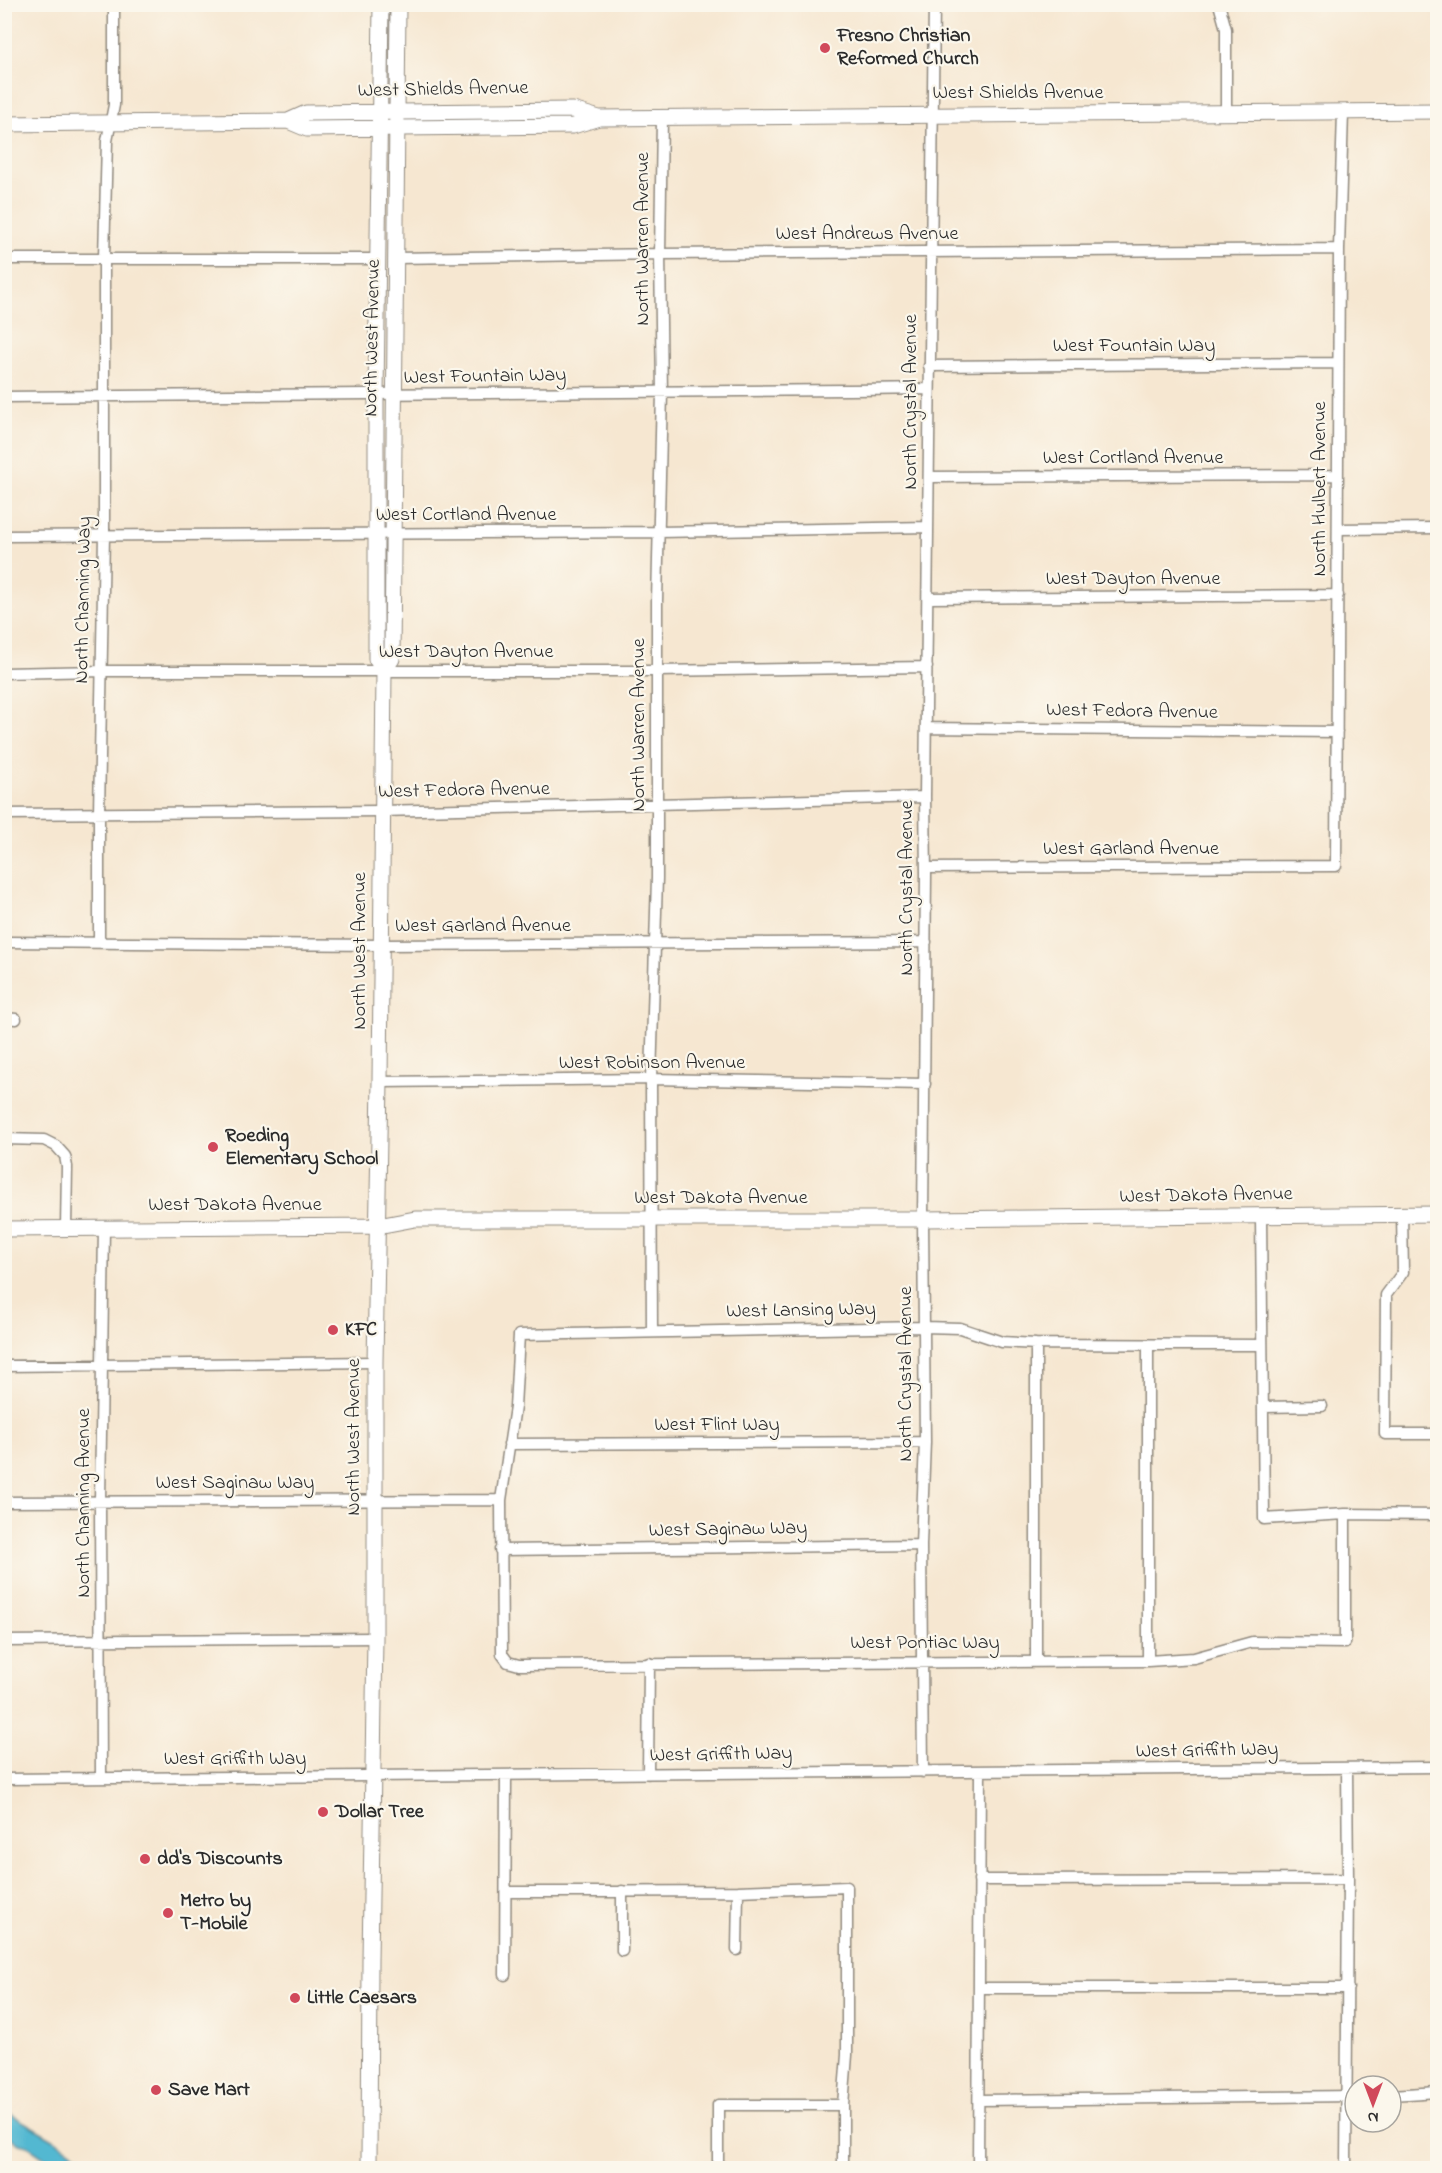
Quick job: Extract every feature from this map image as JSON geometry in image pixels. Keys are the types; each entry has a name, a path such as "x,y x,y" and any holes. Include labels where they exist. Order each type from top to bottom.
{"main road":[{"name":"North West Avenue","path":"369,2169 374,1776 375,1362 384,670 392,660 376,396 381,4"},
{"name":"North West Avenue","path":"385,533 394,396 398,4"},
{"name":"West Shields Avenue","path":"4,124 288,121 306,113 573,110 599,118 1437,111"},
{"name":"West Shields Avenue","path":"288,121 307,129 397,129 573,126 599,118"},
{"name":"West Dakota Avenue","path":"4,1229 378,1226 415,1219 923,1219 1437,1214"}],"street":[{"path":"104,258 107,141 114,105 114,4"},
{"name":"North Crystal Avenue","path":"923,1772 921,1545 925,1442 923,1219 925,797 934,4"},
{"path":"1219,4 1226,29 1226,112"},
{"name":"North Hulbert Avenue","path":"1336,866 1339,249 1343,112"},
{"name":"North Warren Avenue","path":"652,1332 651,1080 658,805 662,118"},
{"name":"West Andrews Avenue","path":"395,258 931,251 1339,249"},
{"name":"North Channing Way","path":"99,943 100,671 104,535 104,258"},
{"path":"4,259 379,259"},
{"name":"West Fountain Way","path":"929,366 1338,363"},
{"name":"West Fountain Way","path":"4,398 929,389"},
{"name":"West Cortland Avenue","path":"928,477 1338,475"},
{"name":"West Cortland Avenue","path":"4,536 659,532 928,527"},
{"path":"1339,529 1437,528"},
{"name":"West Dayton Avenue","path":"929,598 1338,595"},
{"name":"West Dayton Avenue","path":"4,673 384,670 657,671 927,667"},
{"name":"West Fedora Avenue","path":"926,728 1337,732"},
{"name":"West Fedora Avenue","path":"4,814 382,811 925,797"},
{"name":"West Garland Avenue","path":"926,868 1336,866"},
{"name":"West Garland Avenue","path":"4,942 381,945 926,942"},
{"name":"West Robinson Avenue","path":"380,1082 651,1080 925,1084"},
{"path":"4,1139 44,1140 56,1146 65,1156 67,1167 66,1228"},
{"path":"1402,1213 1403,1272 1386,1295 1385,1434 1437,1434"},
{"path":"1261,1217 1264,1518 1345,1514 1437,1515"},
{"name":"North Channing Avenue","path":"101,1778 100,1501 104,1227"},
{"name":"West Lansing Way","path":"509,1444 515,1407 519,1335 924,1327 960,1328 1002,1342 1036,1344 1262,1345"},
{"path":"1036,1344 1036,1661"},
{"path":"1148,1346 1148,1661"},
{"path":"4,1366 375,1362"},
{"path":"1263,1407 1322,1406"},
{"name":"West Flint Way","path":"509,1444 925,1442"},
{"path":"500,1550 501,1500 509,1444"},
{"name":"West Saginaw Way","path":"4,1502 501,1500"},
{"name":"West Pontiac Way","path":"500,1550 501,1648 504,1659 519,1665 1148,1661 1194,1658 1252,1642 1345,1642 1345,1514"},
{"name":"West Saginaw Way","path":"500,1550 921,1545"},
{"path":"4,1641 375,1638"},
{"path":"648,1774 649,1663"},
{"name":"West Griffith Way","path":"4,1779 1437,1767"},
{"path":"1347,1768 1350,2074"},
{"path":"978,2169 980,1772"},
{"path":"505,1975 506,1775"},
{"path":"979,1880 1348,1879"},
{"path":"506,1892 738,1891 848,1887 847,2055 843,2105 843,2169"},
{"path":"622,1891 622,1952"},
{"path":"737,1950 738,1891"},
{"path":"979,1988 1348,1988"},
{"path":"1403,2094 1437,2092"},
{"path":"980,2100 1343,2096"},
{"path":"718,2169 718,2105 843,2105"},
{"path":"1346,2169 1348,2134"}],"water":[{"path":"5,2111 55,2140 96,2168 65,2168 53,2163 28,2146 19,2144 5,2133"}],"place":[{"name":"Fresno Christian Reformed Church","path":"825,48"},
{"name":"Roeding Elementary School","path":"213,1147"},
{"name":"KFC","path":"333,1330"},
{"name":"Dollar Tree","path":"323,1812"},
{"name":"dd's Discounts","path":"145,1859"},
{"name":"Metro by T-Mobile","path":"168,1913"},
{"name":"Little Caesars","path":"295,1998"},
{"name":"Save Mart","path":"156,2090"}]}
